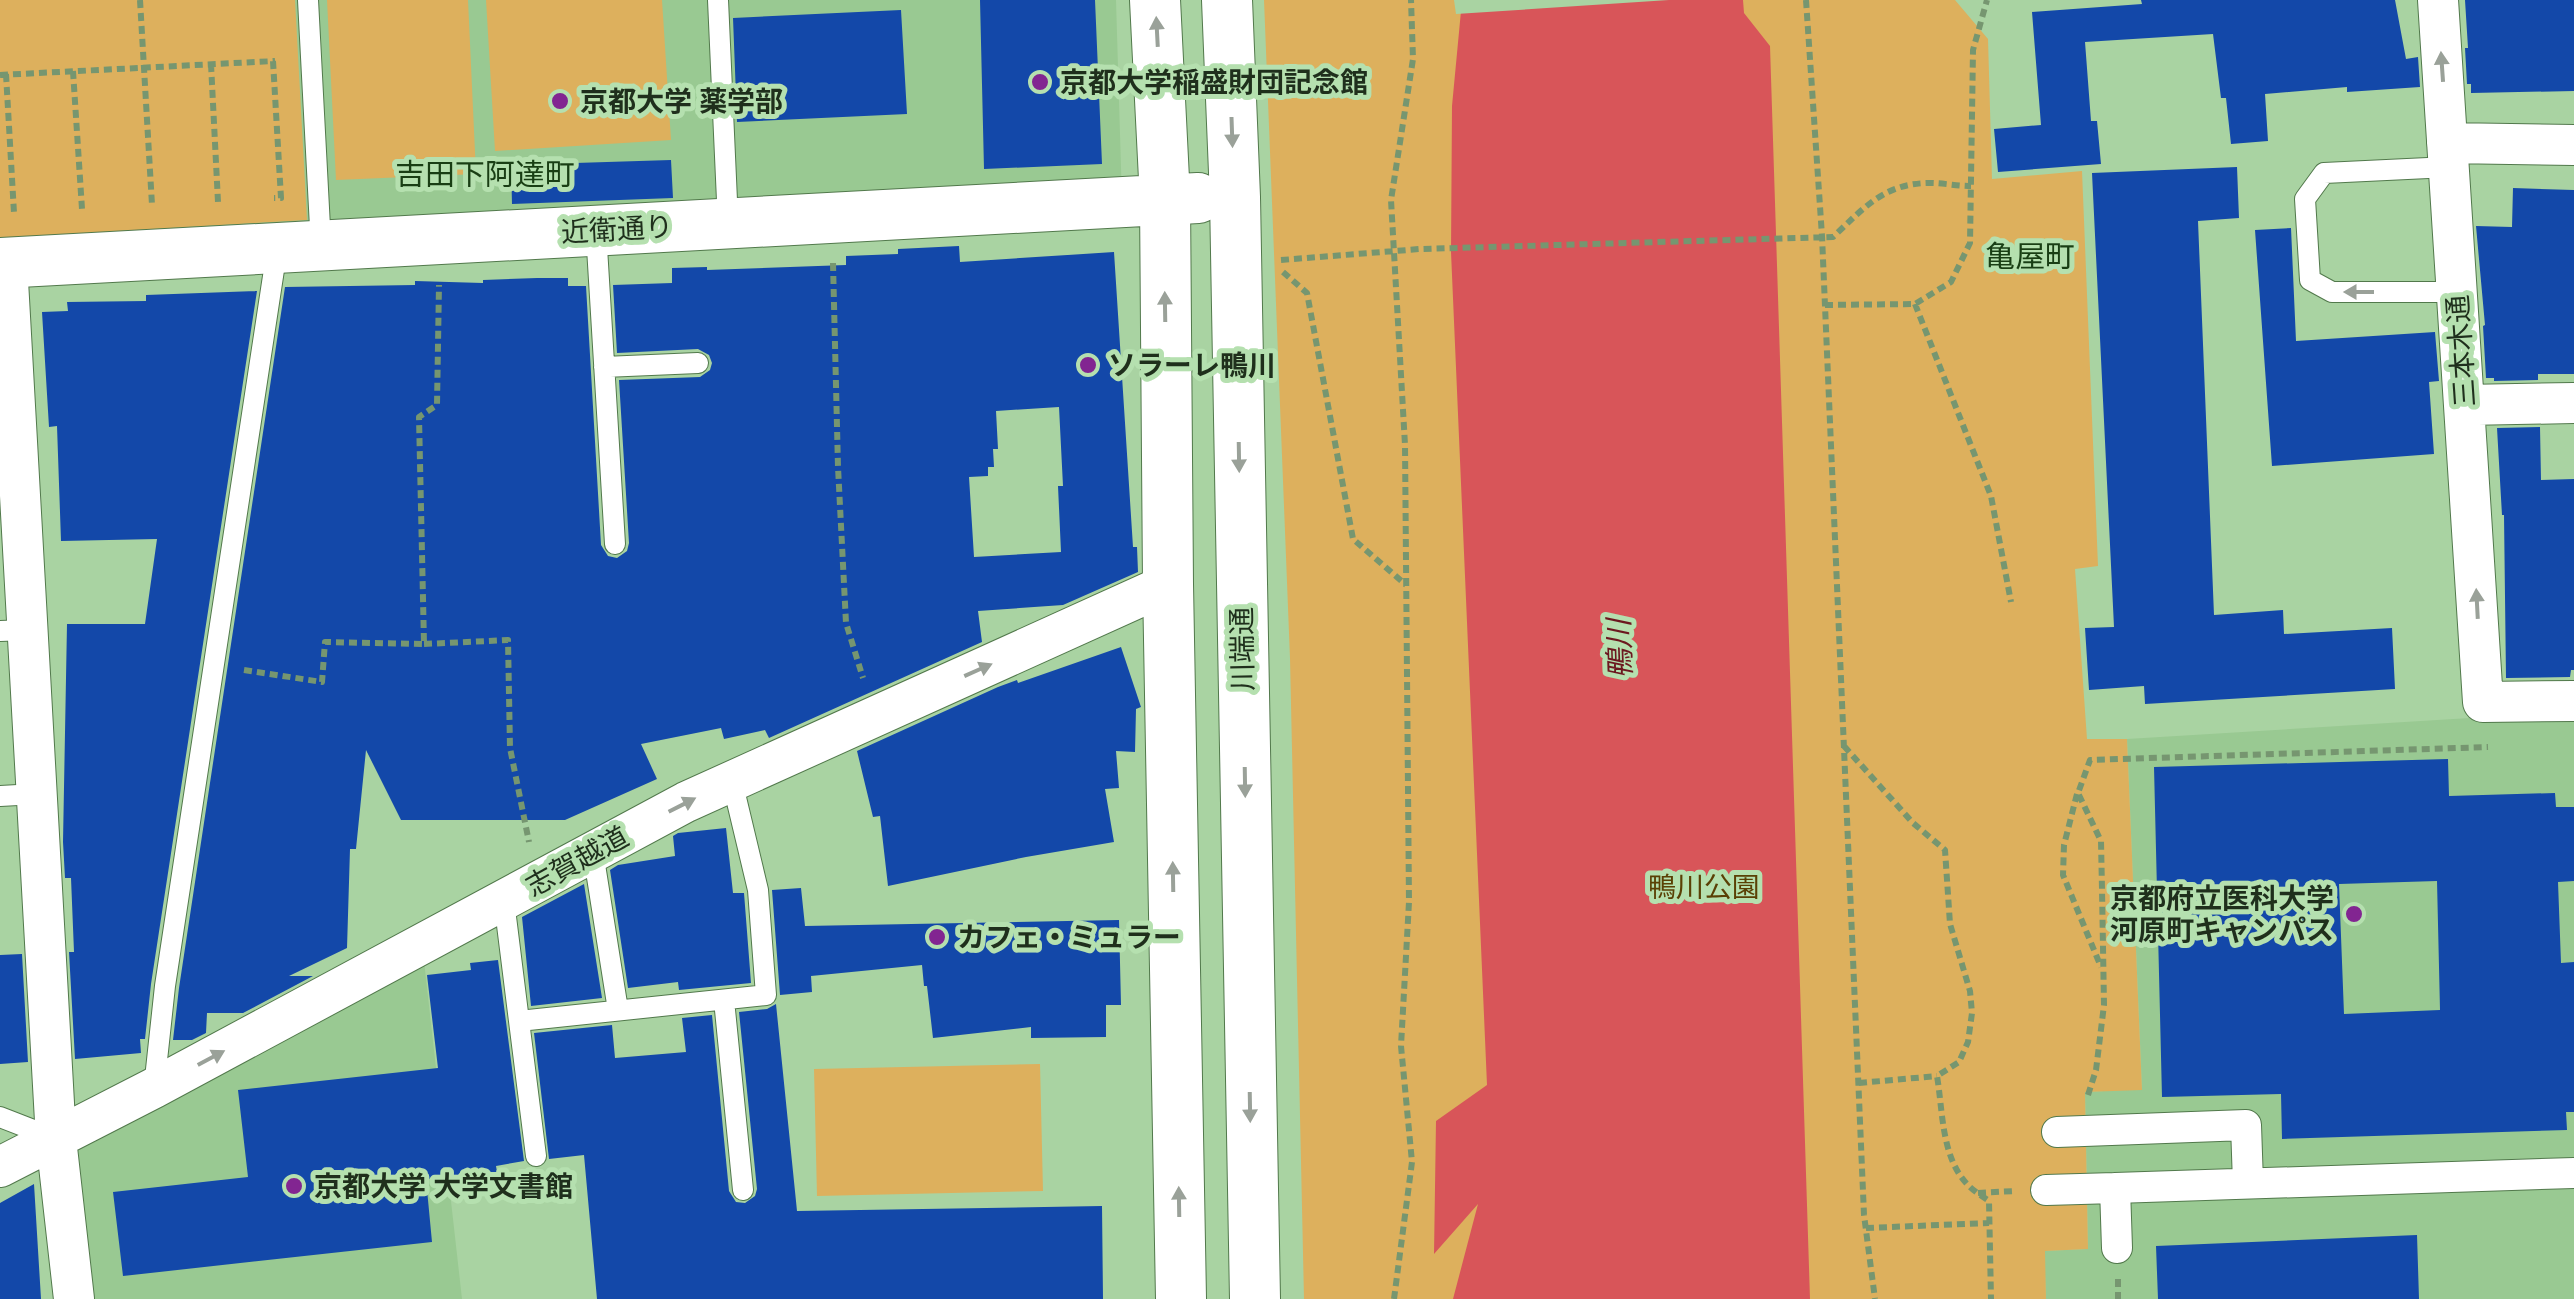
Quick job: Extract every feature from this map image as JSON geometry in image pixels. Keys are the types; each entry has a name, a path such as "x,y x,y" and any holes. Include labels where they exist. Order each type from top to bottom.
{"street":[{"path":"1156,0 1164,199 1181,1299"},
{"name":"川端通","path":"1226,0 1234,197 1255,1299"},
{"name":"三本木通","path":"2438,0 2483,702 2574,700"},
{"path":"2448,155 2574,144"},
{"name":"近衛通り","path":"3,263 1234,197"},
{"path":"3,263 18,795 74,1299"},
{"path":"2466,405 2574,402"},
{"name":"志賀越道","path":"0,1168 686,802 1168,584"},
{"path":"2067,1131 2246,1125 2248,1183"},
{"path":"2046,1190 2574,1173"},
{"path":"2114,1188 2117,1248"}],"lane":[{"path":"154,1088 212,666 299,247 311,59 308,0"},
{"path":"718,0 728,223"},
{"path":"2448,155 2324,174 2305,199 2310,280 2332,292 2457,292"},
{"path":"596,230 615,544"},
{"path":"604,367 698,363"},
{"path":"520,1022 766,995 758,890 732,781"},
{"path":"593,852 618,1010"},
{"path":"521,892 520,1022 536,1156"},
{"path":"724,1000 744,1190"},
{"path":"0,1117 56,1139"}],"path":[{"path":"140,0 152,205"},
{"path":"1394,1299 1412,1162 1401,1046 1409,902 1405,445 1391,200 1413,59 1411,0"},
{"path":"1806,0 1822,236 1858,1083 1866,1228 1875,1298"},
{"path":"1825,305 1916,304 1952,282 1970,243 1973,50 1987,0"},
{"path":"14,213 3,75 311,59"},
{"path":"265,199 281,198 273,61"},
{"path":"211,64 218,202"},
{"path":"73,71 82,209"},
{"path":"1406,585 1353,540 1307,294 1270,261 1394,251 1833,237 1870,201 1898,187 1932,183 1970,186"},
{"path":"202,202 234,201"},
{"path":"135,206 169,204"},
{"path":"65,210 100,208"},
{"path":"0,214 31,212"},
{"path":"832,217 846,623 874,717"},
{"path":"424,644 418,416 437,405 439,238"},
{"path":"1916,304 1990,496 2011,602"},
{"path":"212,666 322,682 325,642 424,644 508,640 510,748 521,892"},
{"path":"1844,746 1913,823 1945,850 1950,924 1970,991 1972,1013 1968,1042 1959,1062 1937,1076 1858,1083"},
{"path":"2104,974 2063,875 2064,845 2090,760 2501,747"},
{"path":"2067,1131 2096,1070 2104,1005 2101,840 2078,793"},
{"path":"1937,1076 1948,1147 1956,1168 1968,1185 1989,1201 1991,1299"},
{"path":"1866,1228 1989,1223"}],"shaded area":[{"name":"京都大学 薬学部","path":"0,0 1116,0 1122,201 0,263"},
{"name":"京都府立医科大学 河原町キャンパス","path":"2574,714 2574,1299 2046,1299 2044,1251 2088,1249 2085,1092 2142,1089 2127,739"},
{"path":"424,961 462,1299 85,1299 69,1150"}],"green space":[{"path":"0,0 295,0 307,220 0,238"},
{"path":"327,0 468,0 476,174 336,180"},
{"path":"486,0 662,0 671,140 495,151"},
{"name":"鴨川公園","path":"1264,0 1955,0 1988,39 1992,179 2082,171 2098,566 2075,569 2087,739 2127,739 2142,1090 2085,1092 2088,1249 2045,1251 2046,1299 1304,1299 1290,658"},
{"path":"1040,1064 1043,1191 817,1196 814,1069"}],"water":[{"name":"鴨川","path":"1459,0 1743,0 1744,13 1770,46 1810,1299 1453,1299 1478,1204 1434,1254 1436,1121 1487,1085 1451,252 1452,106"}],"pier":[{"path":"1454,0 1669,0 1456,14"}],"building":[{"name":"京都大学稲盛財団記念館","path":"980,0 1095,0 1102,164 984,169"},
{"path":"2141,0 2395,0 2406,59 2418,57 2420,87 2347,92 2347,87 2265,94 2268,141 2231,144 2213,34 2085,42 2091,121 2097,121 2101,164 1998,172 1994,129 2041,125 2032,12 2142,4"},
{"path":"2465,0 2574,0 2574,91 2471,93 2471,84 2467,84"},
{"path":"901,10 907,114 737,122 733,18"},
{"path":"671,160 673,198 512,204 511,165"},
{"path":"2237,167 2239,218 2198,221 2214,615 2283,610 2284,634 2392,628 2395,689 2145,704 2144,686 2089,690 2085,628 2114,627 2092,173"},
{"path":"2513,188 2574,190 2574,374 2538,374 2538,380 2486,378 2476,226 2512,227"},
{"path":"2291,228 2296,341 2435,332 2439,381 2429,382 2434,454 2272,466 2255,230"},
{"path":"959,246 960,262 1114,252 1133,547 1137,547 1138,572 1063,605 978,611 982,642 769,738 765,730 724,739 721,728 641,744 657,779 565,820 401,820 366,750 356,849 350,849 347,948 289,976 313,976 243,1013 207,1013 206,1033 192,1040 173,1040 285,287 415,285 415,281 483,283 537,278 568,278 568,286 586,286 601,545 608,556 617,558 627,551 629,543 619,380 700,377 710,370 712,363 709,355 698,349 617,353 613,285 672,283 672,268 846,265 846,256 898,254 898,249","holes":["1059,407 1063,486 1058,486 1061,552 974,557 969,477 988,476 988,467 994,467 993,449 998,449 996,411"]},
{"path":"257,291 145,1039 140,1039 141,1053 75,1059 69,952 74,952 71,878 65,878 63,842 67,624 145,624 157,539 61,541 57,426 49,427 42,312 68,311 67,302 146,301 146,295"},
{"path":"2540,427 2541,480 2574,479 2574,670 2570,677 2506,678 2504,515 2497,428"},
{"path":"1121,647 1141,707 1136,709 1135,752 1116,751 1119,788 1105,789 1114,842 888,886 880,816 873,817 857,751 998,687"},
{"path":"2448,759 2449,796 2555,793 2556,807 2574,807 2574,881 2558,882 2561,963 2574,962 2574,1112 2566,1112 2567,1130 2282,1139 2281,1094 2162,1097 2154,767","holes":["2437,881 2440,1010 2344,1014 2339,884"]},
{"path":"726,828 733,893 744,893 751,983 679,990 678,982 628,988 610,870 618,865 675,856 673,836 678,833"},
{"path":"584,884 602,998 531,1006 522,917"},
{"path":"801,888 805,926 1119,920 1121,1005 1106,1005 1106,1037 1031,1038 1031,1027 933,1038 922,965 811,976 812,992 780,995 772,890"},
{"path":"22,954 28,1062 0,1064 0,955"},
{"path":"498,960 524,1161 496,1166 497,1172 426,1179 432,1242 123,1276 113,1192 248,1177 238,1090 438,1068 427,975 471,970 470,963"},
{"path":"776,1004 797,1211 1102,1206 1103,1299 597,1299 584,1155 549,1159 534,1033 612,1025 615,1058 686,1052 682,1018 712,1015 729,1191 736,1202 745,1203 755,1196 757,1189 739,1012"},
{"path":"34,1184 41,1299 0,1299 0,1203"},
{"path":"2417,1235 2419,1299 2158,1299 2156,1246"}],"place":[{"name":"京都大学稲盛財団記念館","path":"1040,82"},
{"name":"京都大学 薬学部","path":"560,101"},
{"name":"ソラーレ鴨川","path":"1088,365"},
{"name":"京都府立医科大学 河原町キャンパス","path":"2354,914"},
{"name":"カフェ・ミュラー","path":"937,937"},
{"name":"京都大学 大学文書館","path":"294,1186"}],"district":[{"name":"吉田下阿達町","path":"485,175"},
{"name":"亀屋町","path":"2030,257"}]}
